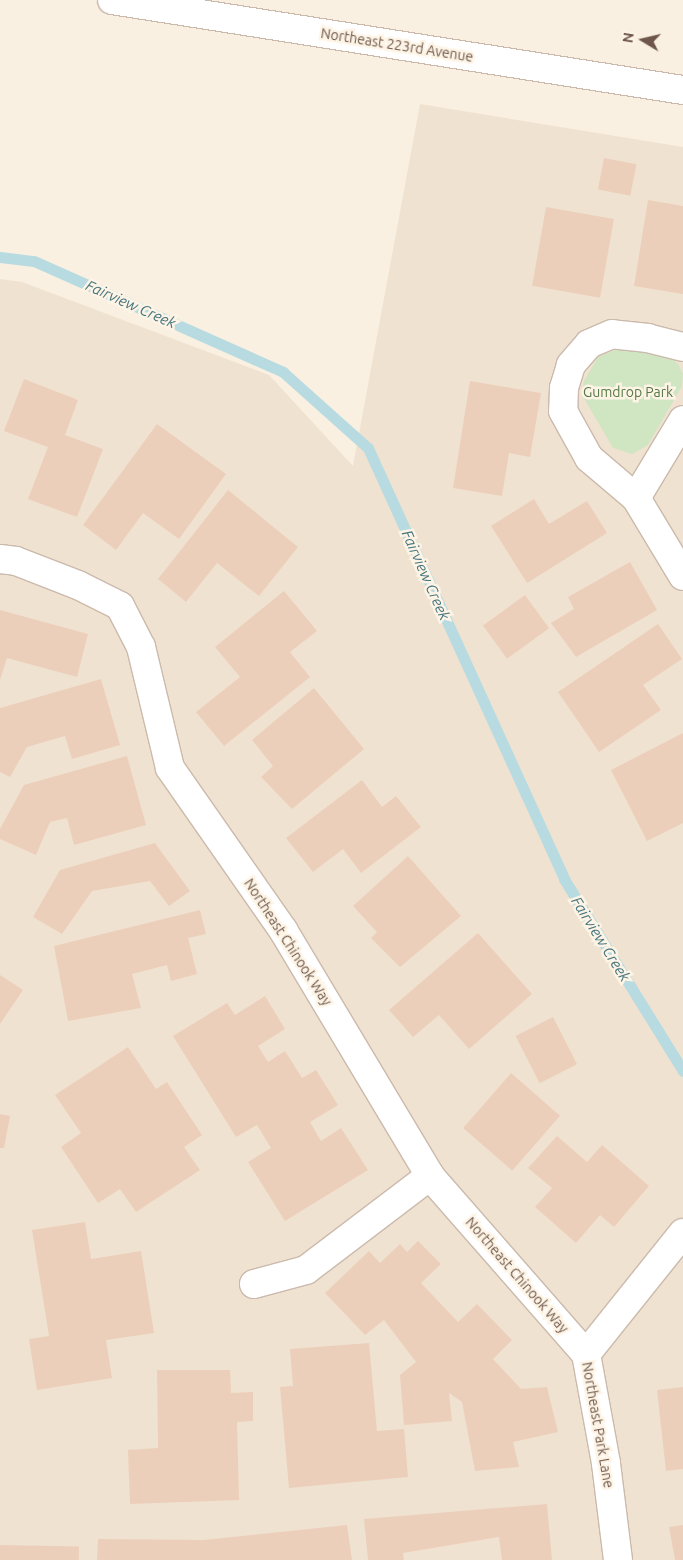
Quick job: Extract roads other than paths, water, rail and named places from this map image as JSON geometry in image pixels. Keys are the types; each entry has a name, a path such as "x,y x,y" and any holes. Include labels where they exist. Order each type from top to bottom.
{"street":[{"name":"Northeast 223rd Avenue","path":"112,0 683,90"},
{"path":"683,347 648,338 612,334 581,351 571,365 564,388 563,411 588,458 636,498 683,576"},
{"path":"636,498 683,420"},
{"name":"Northeast Chinook Way","path":"0,559 16,561 78,585 120,606 141,647 170,768 283,930 430,1176 586,1354"},
{"path":"254,1284 306,1270 430,1176"},
{"name":"Northeast Park Lane","path":"618,1560 606,1463 586,1354 683,1233"}],"waterway":[{"name":"Fairview Creek","path":"0,257 34,261 283,372 368,448 564,879 683,1071"}],"park label":[{"name":"Gumdrop Park","path":"628,392"}]}
